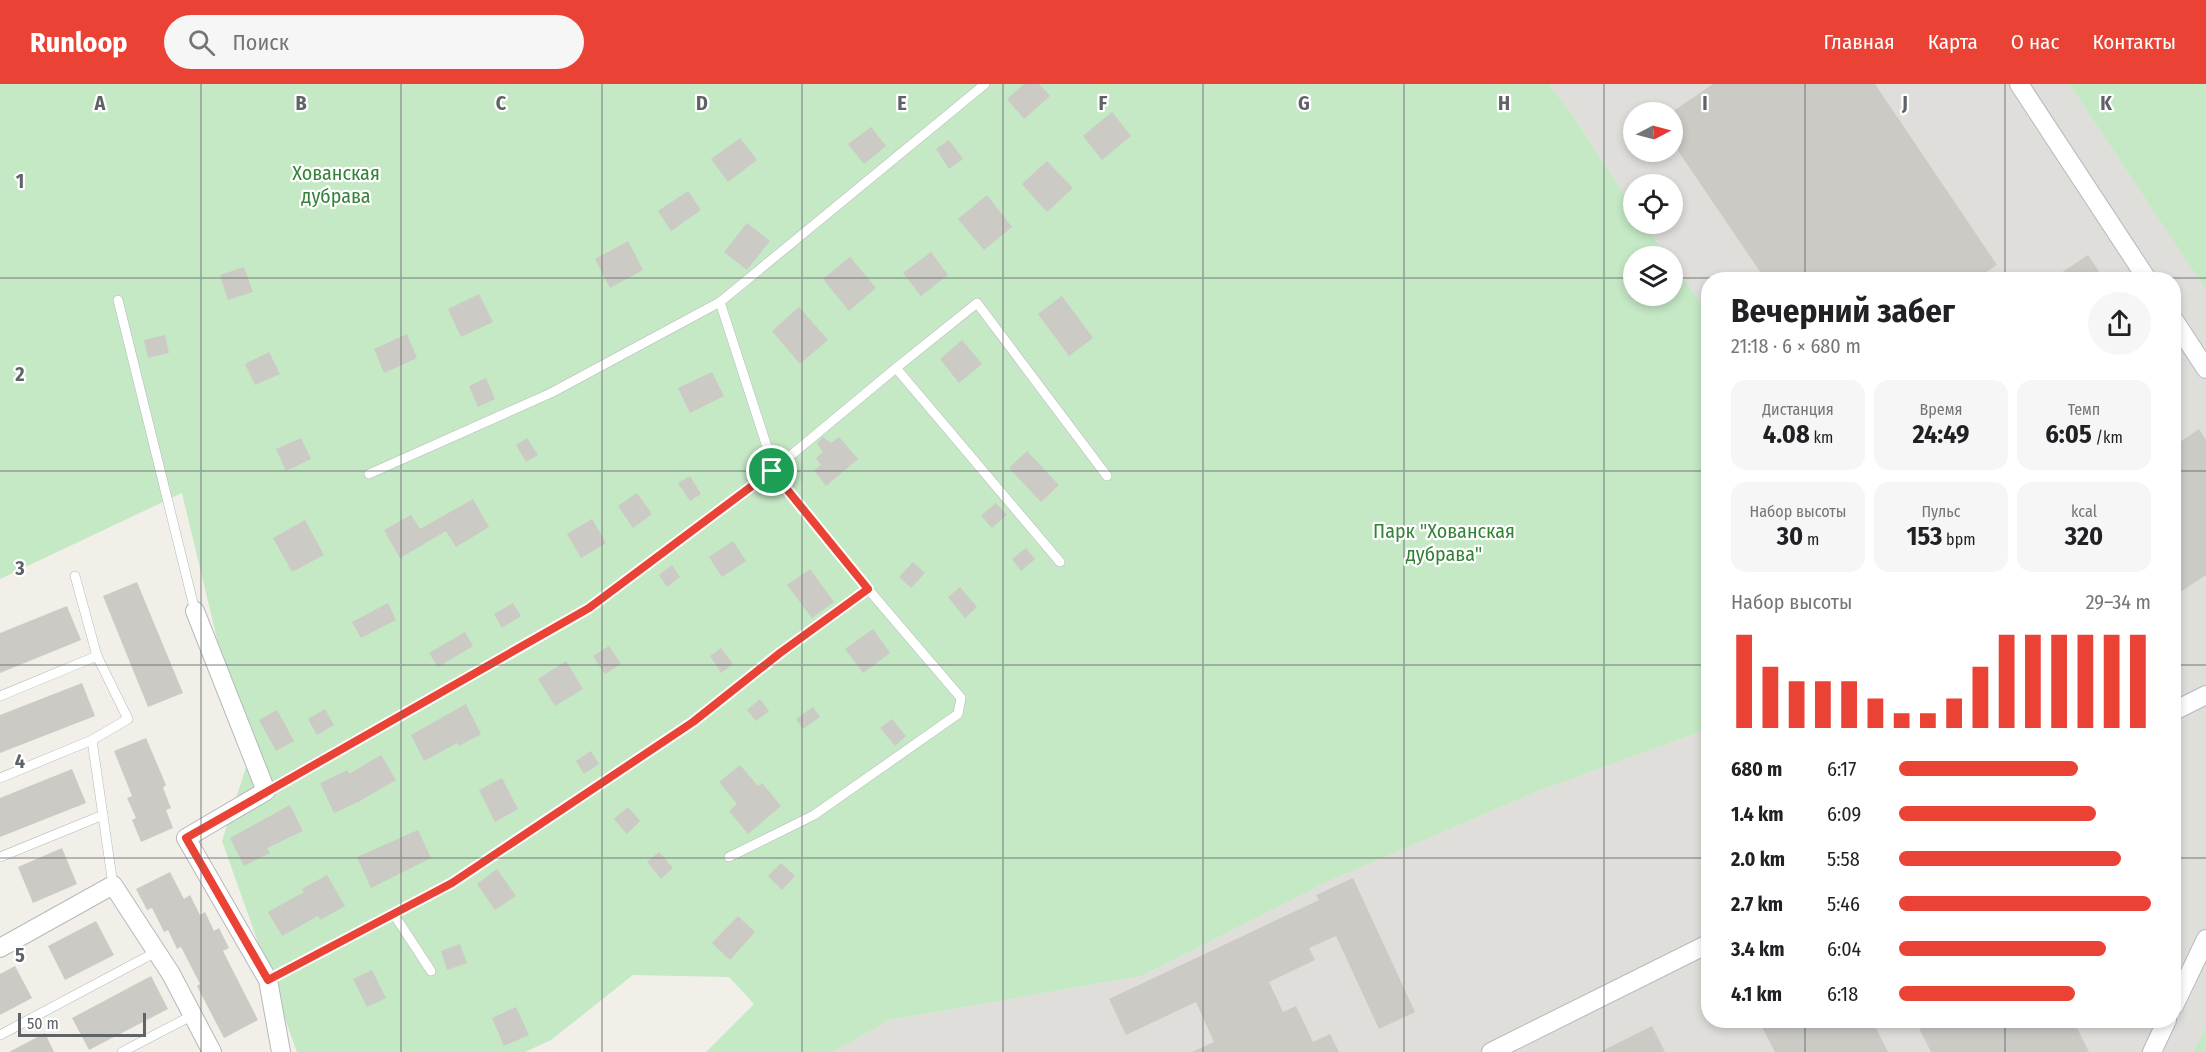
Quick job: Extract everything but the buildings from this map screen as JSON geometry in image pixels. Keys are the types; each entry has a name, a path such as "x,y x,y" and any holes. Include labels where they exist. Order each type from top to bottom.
{"street":[{"path":"2019,84 2142,272"},
{"path":"2181,331 2206,369"},
{"path":"195,611 266,791 186,838 268,980 281,1052"},
{"path":"2181,708 2206,695"},
{"path":"0,948 113,885 156,952 212,1052"},
{"path":"0,940 35,928"},
{"path":"2181,991 2206,939"},
{"path":"1491,1052 1701,947"},
{"path":"2152,1052 2163,1028"}],"lane":[{"path":"369,474 551,393 720,302 985,84"},
{"path":"118,300 195,611"},
{"path":"720,302 772,471 961,698 958,714 814,815 729,857"},
{"path":"266,791 589,608 772,471 977,303 1107,476"},
{"path":"896,368 1060,562"},
{"path":"0,778 92,740 128,719 97,656 75,576"},
{"path":"268,980 452,883 693,722 780,653 868,589"},
{"path":"0,696 97,656"},
{"path":"92,740 113,885"},
{"path":"0,857 103,815"},
{"path":"393,913 431,971"},
{"path":"0,1035 156,952"},
{"path":"122,1052 193,1015"}],"shaded area":[{"path":"1549,84 2069,84 2206,290 2206,1026 2193,1052 833,1052 890,1020 1142,976 1329,881 1536,792 1701,732 1701,1028 2181,1028 2181,272 1701,272 1701,303 1683,278 1683,246 1660,246 1651,234 1683,234 1683,174 1623,174 1623,193 1574,117"}],"green space":[{"path":"0,84 1549,84 1574,117 1623,193 1623,234 1651,234 1660,246 1623,246 1623,306 1683,306 1683,278 1701,303 1701,732 1536,792 1329,881 1142,976 890,1020 833,1052 706,1052 754,1004 729,977 633,975 551,1040 525,1052 297,1052 222,841 247,764 182,493 0,579"},
{"path":"2069,84 2206,84 2206,290"},
{"path":"2206,1026 2206,1052 2193,1052"}],"route":[{"path":"772,471 868,589 780,653 693,722 452,883 268,980 186,838 589,608 772,471"}],"park label":[{"name":"Хованская дубрава","path":"336,184"},
{"name":"Парк \"Хованская дубрава\"","path":"1444,542"}]}
